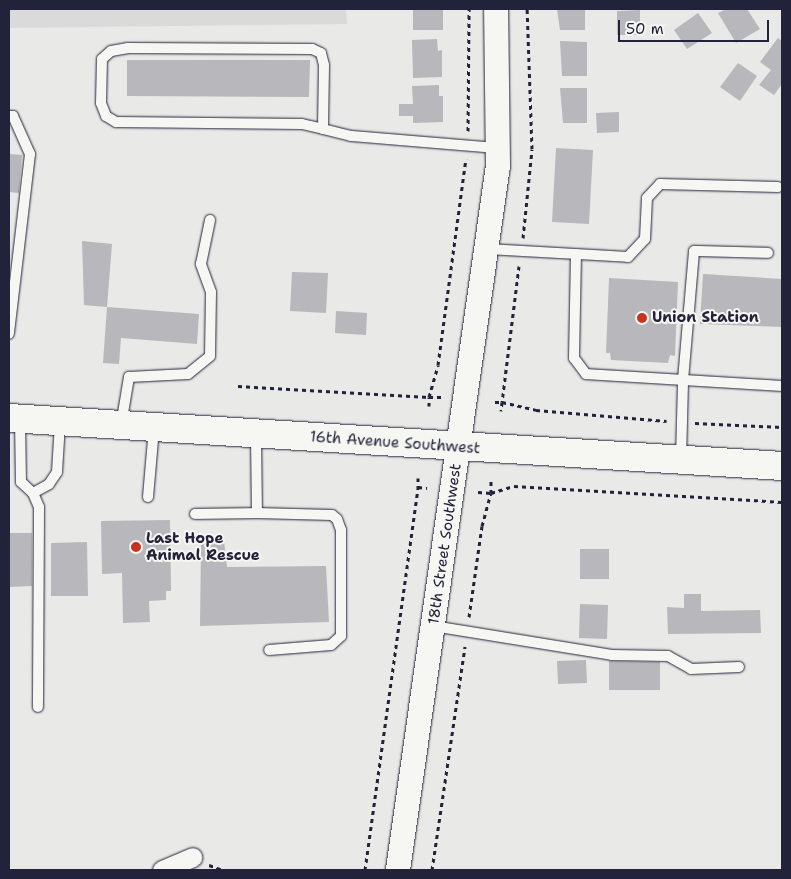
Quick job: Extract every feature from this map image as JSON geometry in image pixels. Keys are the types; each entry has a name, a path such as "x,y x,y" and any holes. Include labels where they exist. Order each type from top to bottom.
{"main road":[{"name":"16th Avenue Southwest","path":"14,419 782,466"}],"street":[{"name":"18th Street Southwest","path":"398,870 460,446 498,148 496,9"},
{"path":"162,870 192,857"}],"lane":[{"path":"323,130 324,65 321,52 312,49 128,48 111,52 102,59 101,102 106,116 116,122 302,124 323,130 351,136 498,148"},
{"path":"9,116 13,116 30,154 9,334"},
{"path":"486,250 628,257 645,239 646,198 660,184 778,187"},
{"path":"121,426 130,377 188,374 210,356 211,292 201,264 210,220"},
{"path":"681,460 683,380 694,251 768,253"},
{"path":"576,254 574,358 586,374 782,386"},
{"path":"14,419 21,482 33,493 39,507 38,707"},
{"path":"33,493 49,484 57,472 60,422"},
{"path":"148,497 154,428"},
{"path":"256,434 256,512"},
{"path":"195,514 256,512 332,515 337,519 341,530 341,636 331,646 269,650"},
{"path":"433,626 612,655 668,656 692,669 739,668"}],"path":[{"path":"428,406 438,365 467,146 469,9"},
{"path":"238,386 441,397"},
{"path":"495,402 502,402 501,411"},
{"path":"365,870 418,478"},
{"path":"432,870 482,526 491,481"},
{"path":"478,492 490,493 514,486 782,502"},
{"path":"418,487 427,488"}],"shaded area":[{"path":"9,9 346,9 347,24 9,28"}],"building":[{"path":"413,9 443,9 443,30 413,30"},
{"path":"557,9 585,9 585,30 560,30"},
{"path":"726,9 747,9 760,29 736,43 718,13"},
{"path":"640,10 640,35 617,35 617,11"},
{"path":"698,13 712,33 687,49 674,30"},
{"path":"778,38 782,41 782,84 774,95 759,85 771,70 760,62"},
{"path":"437,39 438,51 442,50 442,77 413,78 412,40"},
{"path":"560,41 587,42 587,76 562,76"},
{"path":"127,60 310,60 309,97 127,96"},
{"path":"738,63 757,76 740,101 720,87"},
{"path":"439,85 439,96 443,96 443,122 413,123 413,116 399,116 399,104 413,104 412,86"},
{"path":"560,88 587,88 587,123 563,123"},
{"path":"619,112 619,132 597,133 596,113"},
{"path":"556,148 593,150 589,224 552,222"},
{"path":"9,154 22,155 19,193 9,192"},
{"path":"82,241 112,244 107,307 84,305"},
{"path":"292,272 328,273 326,313 290,311"},
{"path":"703,274 782,279 782,327 700,324"},
{"name":"Union Station","path":"609,278 678,282 675,356 670,355 668,363 611,360 610,353 606,353"},
{"path":"107,307 199,314 197,344 121,338 119,364 103,363"},
{"path":"336,311 367,313 366,335 335,333"},
{"name":"Last Hope Animal Rescue","path":"170,520 171,591 166,591 166,600 149,601 150,622 123,623 122,573 102,574 101,521"},
{"path":"9,533 32,533 32,586 9,587"},
{"path":"224,541 227,567 326,566 329,622 200,626 201,542"},
{"path":"87,542 88,596 51,596 51,543"},
{"path":"580,549 609,549 609,579 580,579"},
{"path":"684,594 701,594 701,611 760,610 761,633 668,634 667,607 684,608"},
{"path":"580,604 608,605 607,639 579,638"},
{"path":"586,660 587,683 558,684 557,661"},
{"path":"609,661 660,662 660,690 609,690"}],"place":[{"name":"Union Station","path":"642,318"},
{"name":"Last Hope Animal Rescue","path":"136,547"}]}
